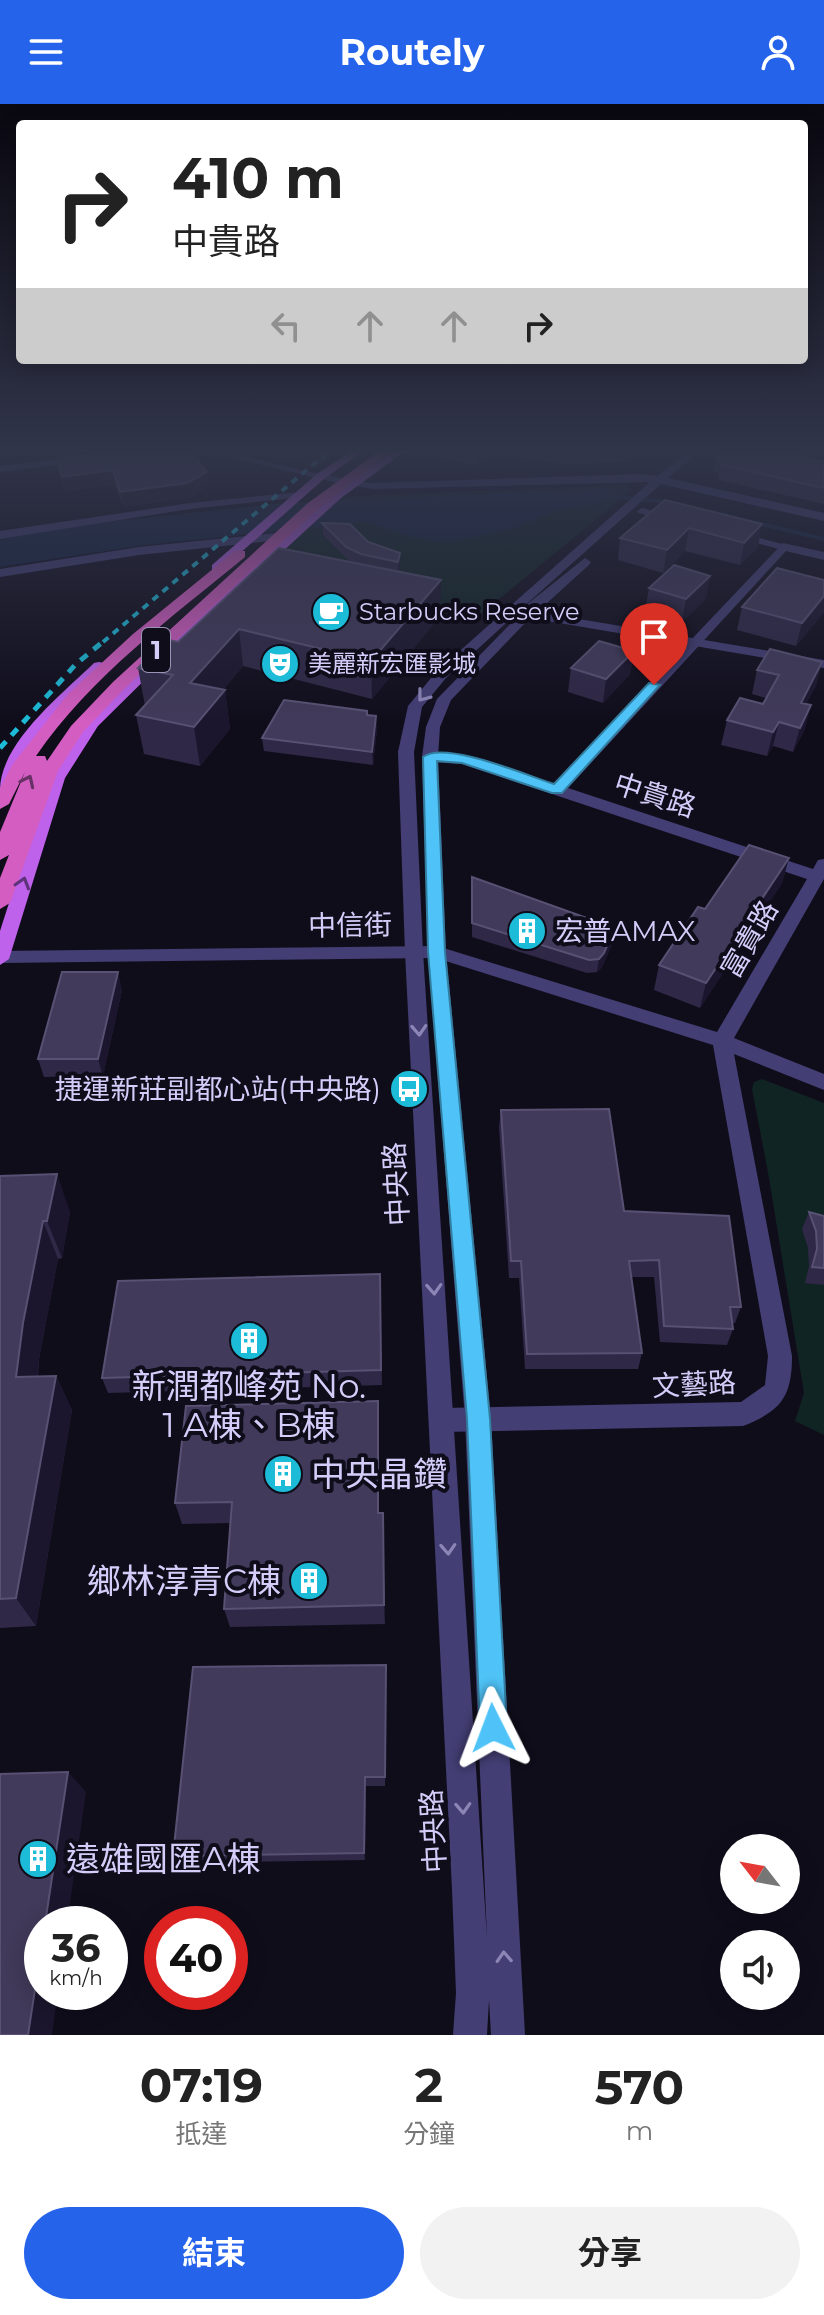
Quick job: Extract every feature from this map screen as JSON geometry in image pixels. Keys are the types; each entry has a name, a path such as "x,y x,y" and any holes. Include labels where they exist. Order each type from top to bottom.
{"highway":[{"name":"1","path":"0,804 25,755 79,689 254,542"},
{"path":"0,852 30,776 64,724 84,702 267,542"},
{"name":"1","path":"0,903 49,771 77,729 119,685 274,542"}],"main road":[{"name":"1","path":"0,785 24,744 56,706 247,542"},
{"name":"1","path":"0,958 57,778 92,723 286,542"},
{"path":"0,852 24,848 35,840"}],"street":[{"path":"0,573 207,542"},
{"name":"中央路","path":"508,2035 478,1419 406,752 415,706 441,675 587,542"},
{"name":"中央路","path":"470,2035 473,1993 442,1420 426,952 430,757 433,727 444,699 527,614 607,542"},
{"path":"764,542 824,556"},
{"path":"557,790 783,547"},
{"path":"509,611 824,664"},
{"name":"中貴路","path":"430,757 464,759 820,870"},
{"name":"富貴路","path":"722,1041 820,870"},
{"name":"中信街","path":"0,958 426,952 722,1041 824,1082"},
{"name":"文藝路","path":"442,1420 743,1414 765,1404 780,1384 780,1356 722,1041"}],"green space":[{"path":"293,542 569,542 482,613 430,606 267,567"},
{"path":"762,1079 824,1103 824,1435 795,1421 804,1393 752,1089 754,1082"}],"water":[{"path":"0,542 173,542 145,545 0,567"}],"building":[{"path":"341,542 368,542 400,553 398,562 361,554"},
{"path":"636,542 675,542 667,550"},
{"path":"279,548 441,580 371,661 239,629 190,683 225,690 194,727 136,715 173,675 138,668 165,639 178,642"},
{"path":"674,565 710,576 686,599 649,588"},
{"path":"777,568 824,580 824,596 802,623 742,607"},
{"path":"599,641 634,651 606,679 571,668"},
{"path":"770,649 822,662 801,703 811,705 800,728 779,722 773,732 727,720 740,698 763,704 779,675 757,670"},
{"path":"284,700 367,711 367,715 376,716 372,752 262,738"},
{"path":"749,845 789,858 706,983 659,965 698,907 705,909"},
{"name":"宏普AMAX","path":"472,877 615,928 604,953 599,959 589,960 472,923"},
{"path":"62,972 118,972 98,1059 38,1059"},
{"path":"609,1109 624,1211 729,1216 741,1307 730,1307 733,1329 664,1326 659,1260 629,1261 642,1353 527,1354 521,1261 511,1261 501,1110"},
{"path":"57,1174 47,1221 43,1221 16,1377 56,1376 16,1598 0,1599 0,1176"},
{"path":"809,1212 824,1216 824,1268 812,1267 817,1249 816,1231"},
{"name":"新潤都峰苑 No. 1 A棟、B棟","path":"380,1274 381,1370 102,1378 118,1281"},
{"path":"378,1401 378,1513 383,1513 384,1605 224,1609 232,1502 175,1503 186,1406"},
{"path":"386,1665 385,1777 365,1777 364,1853 173,1856 193,1667"},
{"name":"遠雄國匯A棟","path":"68,1772 48,1906 24,1906 24,2010 32,2010 28,2035 0,2035 0,1774"}],"railway":[{"path":"103,642 221,542"},
{"path":"0,748 76,664 105,640"}],"place":[{"name":"Starbucks Reserve","path":"331,612"},
{"name":"美麗新宏匯影城","path":"280,664"},
{"name":"宏普AMAX","path":"527,931"},
{"name":"捷運新莊副都心站(中央路)","path":"409,1089"},
{"name":"新潤都峰苑 No. 1 A棟、B棟","path":"249,1341"},
{"name":"中央晶鑽","path":"283,1474"},
{"name":"鄉林淳青C棟","path":"309,1581"},
{"name":"遠雄國匯A棟","path":"38,1859"}],"route":[{"path":"493,1728 478,1419 437,952 430,757 464,759 557,790 654,685"}]}
